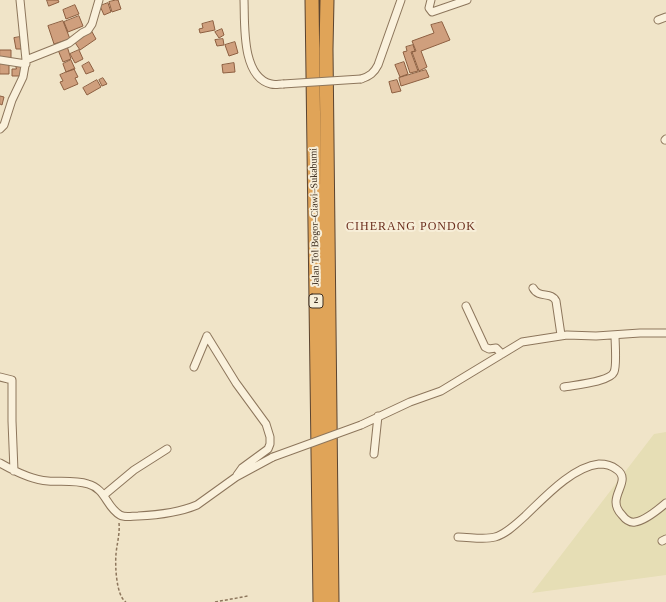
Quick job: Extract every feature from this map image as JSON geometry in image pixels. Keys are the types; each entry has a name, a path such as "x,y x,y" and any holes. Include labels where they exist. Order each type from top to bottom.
{"highway":[{"name":"Jalan Tol Bogor–Ciawi–Sukabumi","path":"312,0 320,602"},
{"name":"Jalan Tol Bogor–Ciawi–Sukabumi","path":"327,0 326,57 332,602"}],"street":[{"path":"0,129 4,125 14,96 23,77 26,62 20,0"},
{"path":"0,60 26,62 69,43 88,30 92,24 99,0"},
{"path":"244,0 247,47 250,65 259,77 272,85 361,79 369,76 374,72 378,65 402,0"},
{"path":"431,0 429,8 432,12 467,0"},
{"path":"658,20 666,17"},
{"path":"533,288 539,295 551,295 554,297 556,301 561,335"},
{"path":"466,306 485,347 489,349 496,348 502,354"},
{"path":"0,463 14,471 45,481 71,482 90,485 104,495 112,508 119,515 126,517 149,516 180,511 197,505 236,477 273,457 361,425 410,402 441,390 522,342 561,335 596,336 666,333"},
{"path":"564,387 602,380 613,375 615,368 615,335"},
{"path":"194,367 207,336 243,394 266,424 270,444 268,449 242,468 236,477"},
{"path":"0,377 12,380 14,471"},
{"path":"374,454 378,416"},
{"path":"104,495 134,470 167,449"},
{"path":"458,537 496,537 517,524 570,477 586,468 598,464 614,467 622,473 623,480 616,501 619,512 627,520 635,522 641,520 666,503"}],"path":[{"path":"119,515 119,534 116,554 117,575 120,596 126,602"},
{"path":"215,602 248,596"}],"shaded area":[{"path":"666,432 666,575 532,593 654,434"}],"building":[{"path":"47,0 58,0 59,2 49,6"},
{"path":"118,0 121,9 112,12 109,2"},
{"path":"108,3 111,12 104,15 100,6"},
{"path":"75,5 79,14 66,19 63,10"},
{"path":"79,16 83,26 68,32 64,22"},
{"path":"63,21 70,39 54,44 48,26"},
{"path":"213,21 215,30 200,33 199,29 203,28 202,24"},
{"path":"442,22 450,40 421,51 427,67 419,71 412,52 416,51 412,41 434,33 431,25"},
{"path":"222,29 224,35 219,38 215,32"},
{"path":"91,30 96,39 80,50 74,41"},
{"path":"20,37 22,49 16,49 14,38"},
{"path":"223,39 224,45 217,46 215,40"},
{"path":"235,42 238,53 229,56 225,45"},
{"path":"413,45 415,51 411,52 418,71 410,73 403,52 407,51 406,47"},
{"path":"67,46 71,59 63,62 58,50"},
{"path":"0,50 11,50 11,58 0,59"},
{"path":"79,50 83,59 75,63 70,54"},
{"path":"71,60 75,69 66,72 63,64"},
{"path":"89,62 94,71 86,74 82,66"},
{"path":"404,62 408,74 400,77 395,65"},
{"path":"0,63 9,63 9,74 0,74"},
{"path":"234,63 235,72 223,73 222,65"},
{"path":"16,65 22,65 21,76 12,76 12,69 16,69"},
{"path":"74,69 78,77 75,78 78,84 64,90 60,82 63,81 60,75"},
{"path":"426,70 429,77 401,86 399,78"},
{"path":"103,78 107,84 102,86 99,80"},
{"path":"97,80 101,87 87,95 83,88"},
{"path":"397,80 401,91 392,93 389,82"},
{"path":"0,96 4,97 2,105 0,104"}],"district":[{"name":"CIHERANG PONDOK","path":"411,227"}]}
